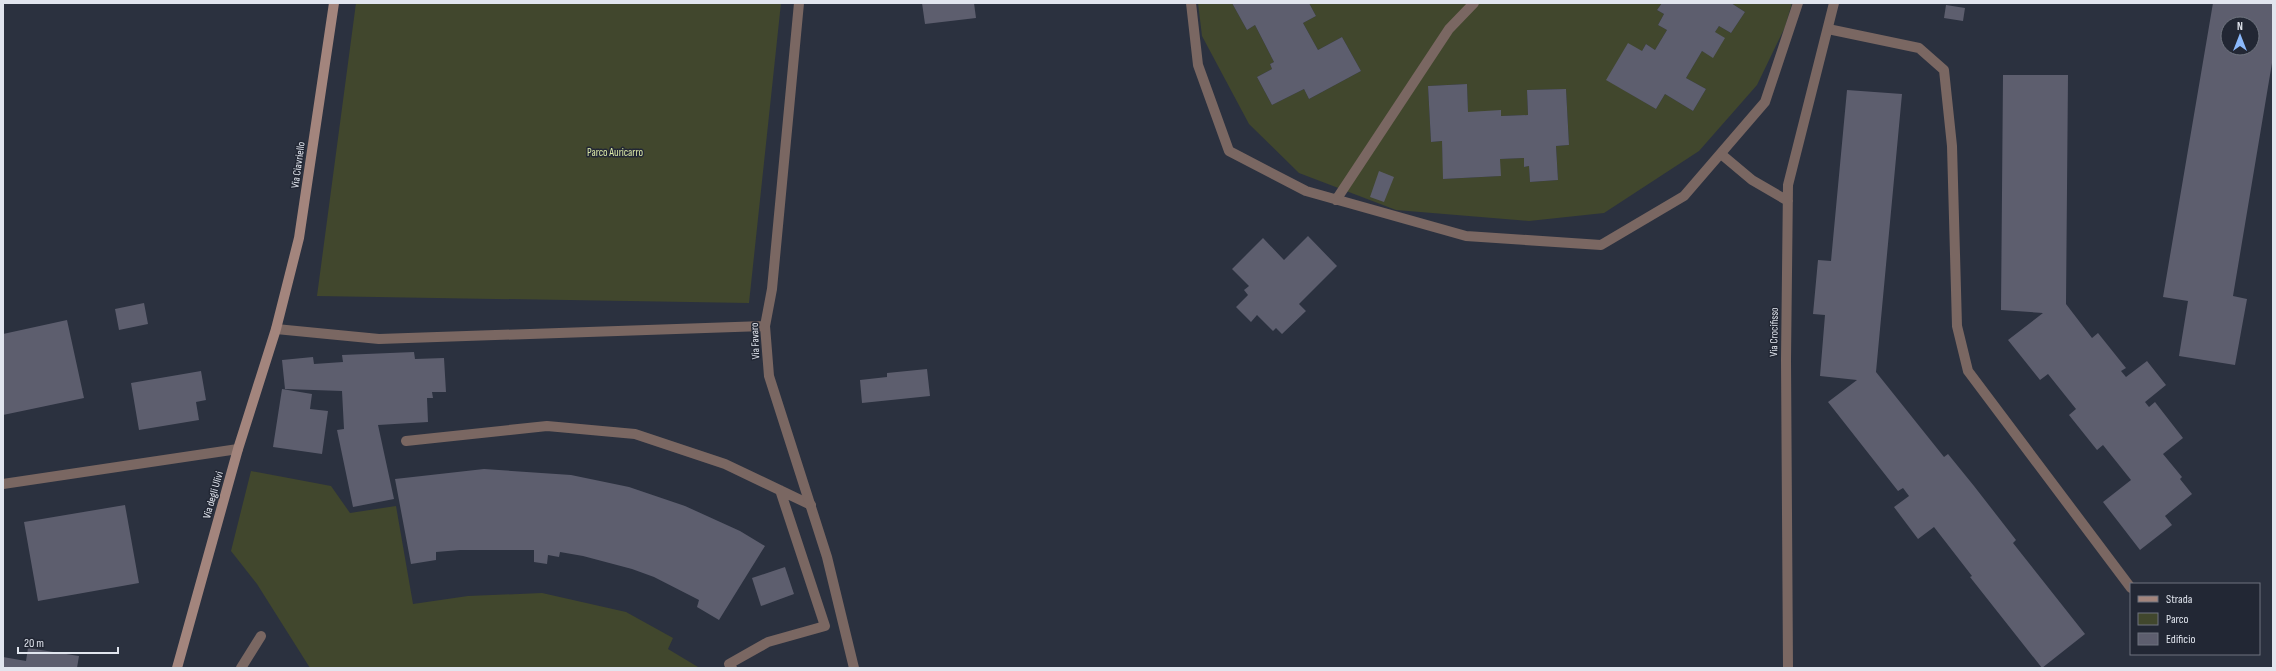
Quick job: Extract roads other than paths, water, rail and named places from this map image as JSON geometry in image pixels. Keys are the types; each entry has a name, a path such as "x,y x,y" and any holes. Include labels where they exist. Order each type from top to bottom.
{"street":[{"name":"Via Ciavriello","path":"276,329 299,238 334,3"},
{"name":"Via Favaro","path":"799,3 772,289 765,326 769,376 827,557 854,668"},
{"path":"1191,3 1198,65 1229,151 1306,192 1466,236 1601,245 1684,196 1765,102 1798,3"},
{"path":"1336,200 1449,29 1474,3"},
{"name":"Via Crocifisso","path":"1788,668 1786,360 1788,185 1834,3"},
{"path":"1828,29 1919,48 1944,70 1952,146 1957,326 1968,371 2130,587"},
{"path":"1721,154 1752,180 1788,201"},
{"path":"276,329 379,339 765,326"},
{"name":"Via degli Ulivi","path":"177,668 238,449 276,329"},
{"path":"406,441 547,426 635,434 725,464 811,505"},
{"path":"3,484 238,449"},
{"path":"732,668 730,664 768,642 825,626 780,490"},
{"path":"241,668 261,636"}],"park label":[{"name":"Parco Auricarro","path":"615,152"}]}
